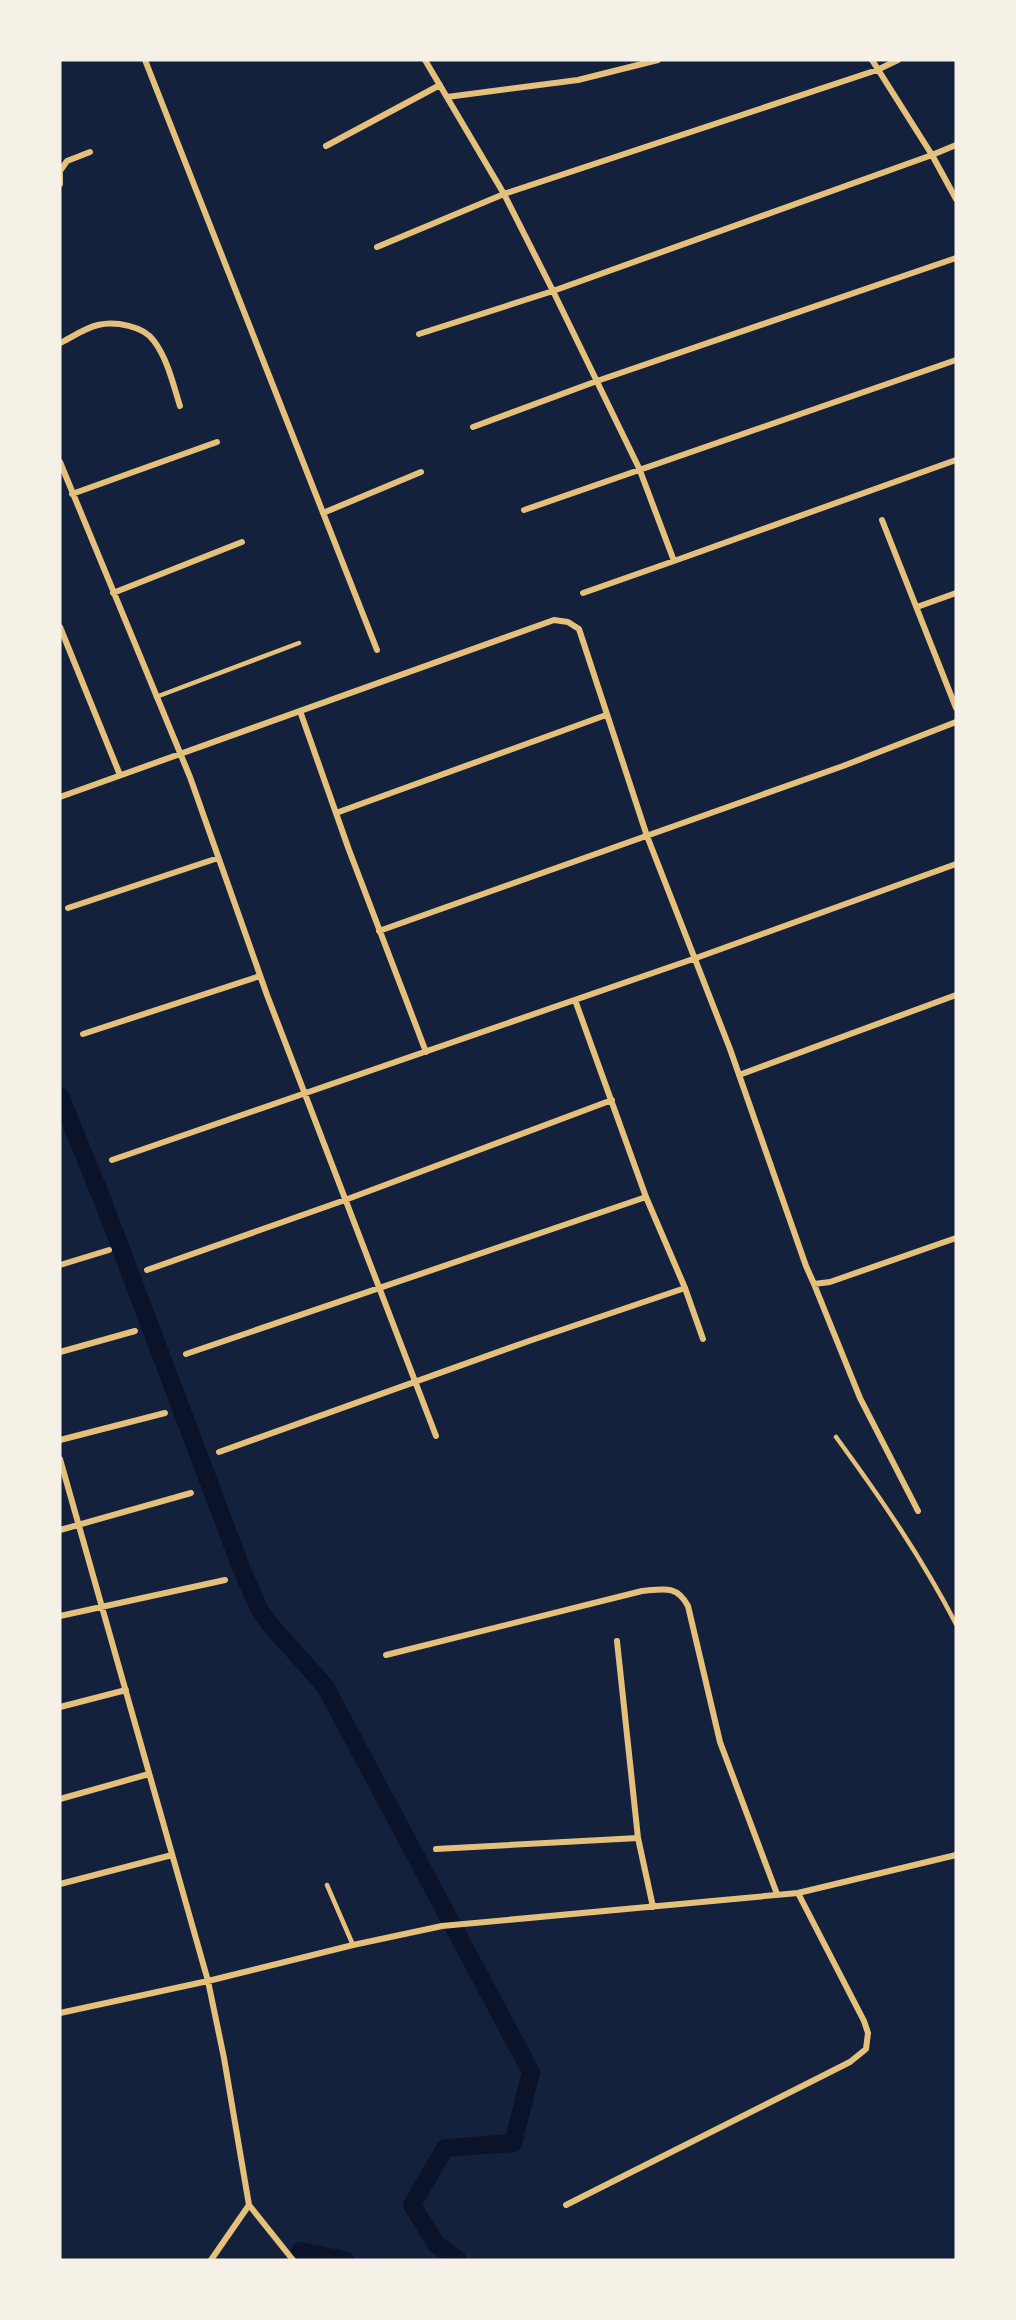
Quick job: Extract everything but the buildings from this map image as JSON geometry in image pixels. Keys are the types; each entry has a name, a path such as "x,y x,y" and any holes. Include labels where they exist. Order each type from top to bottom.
{"street":[{"path":"145,60 377,650"},
{"path":"425,60 504,194 597,381 639,468 674,561"},
{"path":"447,97 578,80 658,60"},
{"path":"872,60 956,199"},
{"path":"377,247 504,194 877,70 898,60"},
{"path":"326,146 440,85"},
{"path":"419,334 552,291 932,156 956,145"},
{"path":"60,184 60,173 67,161 90,152"},
{"path":"473,427 597,381 956,258"},
{"path":"60,343 100,324 124,325 146,332 164,359 180,406"},
{"path":"524,510 639,468 956,360"},
{"path":"72,494 216,442"},
{"path":"583,593 956,460"},
{"path":"60,462 112,593 190,777 260,976 436,1436"},
{"path":"323,513 422,472"},
{"path":"882,520 956,708"},
{"path":"112,593 242,542"},
{"path":"917,607 956,593"},
{"path":"60,797 554,620 568,622 579,629 648,837 696,958 806,1266 860,1398 918,1511"},
{"path":"60,627 120,775"},
{"path":"300,711 379,931 426,1052"},
{"path":"336,813 606,716"},
{"path":"379,931 648,837 956,722"},
{"path":"68,908 219,858"},
{"path":"112,1160 696,958 956,864"},
{"path":"83,1034 260,976"},
{"path":"739,1075 956,995"},
{"path":"575,1000 646,1197 685,1288 703,1339"},
{"path":"147,1270 345,1200 612,1100"},
{"path":"186,1354 646,1197"},
{"path":"814,1284 830,1282 956,1238"},
{"path":"60,1265 109,1250"},
{"path":"219,1452 685,1288"},
{"path":"60,1352 135,1331"},
{"path":"60,1440 165,1413"},
{"path":"60,1459 208,1981 224,2058 249,2205 293,2260"},
{"path":"60,1530 191,1493"},
{"path":"60,1616 225,1580"},
{"path":"386,1655 642,1591 676,1591 683,1596 688,1606 720,1742 777,1894"},
{"path":"617,1641 639,1838 653,1907"},
{"path":"60,1707 126,1690"},
{"path":"60,1799 149,1774"},
{"path":"436,1849 639,1838"},
{"path":"60,1884 172,1855"},
{"path":"60,2013 442,1926 798,1893 956,1855"},
{"path":"566,2205 850,2062 866,2049 868,2033 864,2021 798,1893"},
{"path":"211,2260 249,2205"}],"lane":[{"path":"156,697 299,643"},
{"path":"836,1437 874,1488 932,1579 956,1624"},
{"path":"327,1885 353,1945"}],"waterway":[{"path":"60,1096 104,1204 242,1570 260,1611 325,1686 531,2072 513,2143 445,2148 412,2205 436,2244 458,2260"},
{"path":"300,2251 345,2260"}]}
